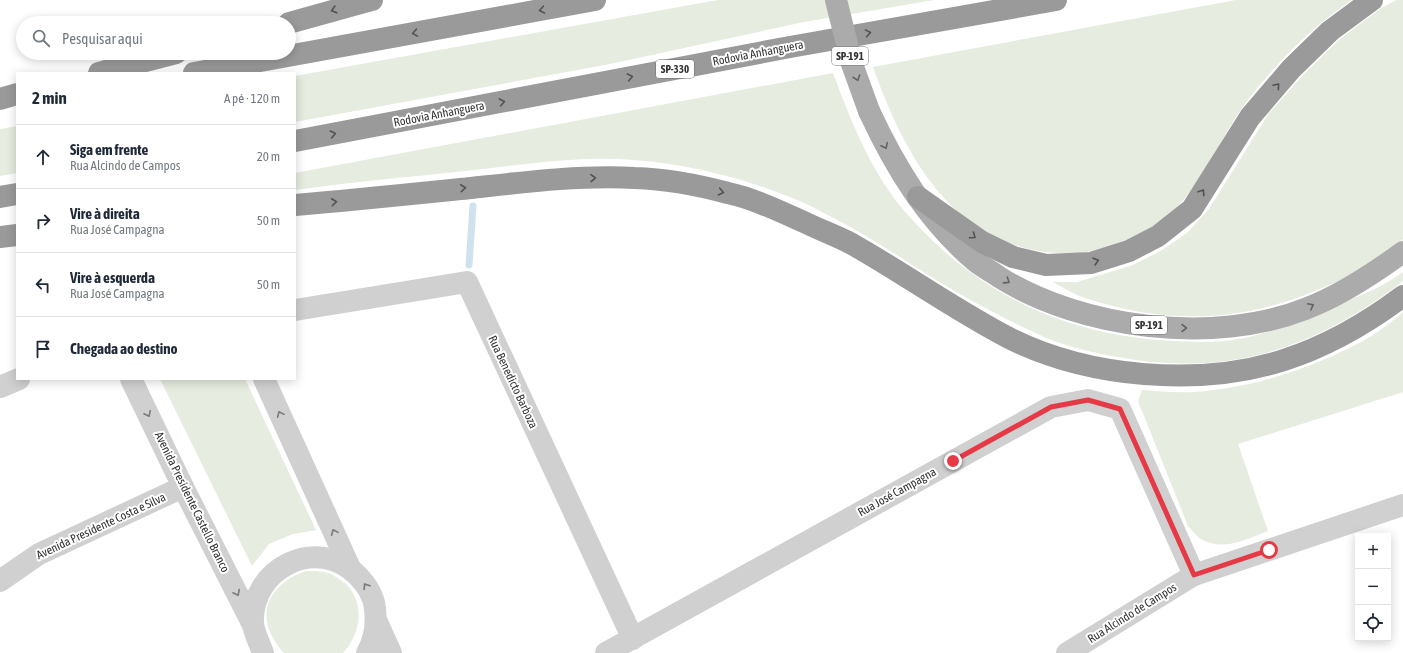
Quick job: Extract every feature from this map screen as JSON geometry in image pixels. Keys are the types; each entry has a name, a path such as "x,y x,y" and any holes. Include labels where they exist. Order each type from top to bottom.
{"highway":[{"path":"296,21 372,0"},
{"path":"296,54 595,0"},
{"name":"Rodovia Anhanguera","path":"296,141 790,47 1056,0"},
{"path":"918,197 982,242 1013,257 1046,265 1091,263 1130,251 1158,236 1192,209 1250,117 1291,69 1330,32 1372,0"},
{"path":"103,72 149,60"},
{"path":"199,72 265,60"},
{"path":"0,99 16,94"},
{"path":"0,108 16,105"},
{"path":"296,206 568,178 636,178 729,193 767,205 850,243 982,323 1012,339 1045,353 1082,366 1164,375 1207,374 1245,369 1283,360 1344,334 1379,314 1403,296"},
{"path":"0,197 16,194"},
{"path":"0,237 16,235"}],"main road":[{"name":"SP-191","path":"836,0 852,64 869,111 888,151 904,178 953,241 976,262 1014,286 1052,304 1083,314 1169,328 1222,328 1270,321 1306,309 1350,287 1403,252"}],"street":[{"name":"Rua Benedicto Barboza","path":"296,310 467,282 633,639"},
{"path":"0,387 17,380"},
{"name":"Avenida Presidente Castello Branco","path":"132,380 183,487 253,625 263,653"},
{"path":"264,380 350,568"},
{"name":"Rua José Campagna","path":"606,653 1051,407 1088,400 1120,409 1194,575"},
{"name":"Avenida Presidente Costa e Silva","path":"0,581 38,554 183,487"},
{"name":"Rua Alcindo de Campos","path":"1067,653 1194,575 1403,505"},
{"path":"253,625 255,605 262,586 275,571 292,561 312,557 332,559 350,568 365,582 374,601 377,622 391,653"},
{"path":"366,653 373,643 377,622"}],"shaded area":[{"path":"718,0 934,0 804,22 610,64 296,122 296,76"},
{"path":"1236,0 1352,0 1321,23 1292,49 1266,78 1242,108 1203,173 1176,208 1146,231 1134,237 1111,246 1087,252 1058,253 1029,249 999,239 972,223 949,203 929,179 912,153 897,125 873,67"},
{"path":"1396,0 1403,0 1403,239 1376,260 1328,286 1286,302 1229,314 1172,316 1143,312 1085,298 1076,295 1052,282 1077,282 1133,265 1162,250 1187,233 1209,209 1269,113 1304,74 1340,39 1380,9"},
{"path":"833,73 865,151 873,166 896,200 917,225 960,264 987,283 1014,300 1074,324 1138,338 1206,342 1239,339 1288,325 1383,285 1403,272 1403,281 1371,304 1338,324 1305,339 1271,351 1236,359 1200,363 1162,363 1106,355 1079,349 1054,341 1014,323 974,302 842,222 790,197 734,178 699,169 625,159 573,160 542,162 296,190 296,173"},
{"path":"16,126 16,173 0,176 0,129"},
{"path":"1403,312 1403,392 1238,444 1268,531 1235,543 1226,544 1209,543 1197,536 1188,526 1138,401 1142,390 1194,392 1217,390 1262,381 1306,367 1348,348 1368,338"},
{"path":"160,380 245,380 316,530 293,534 269,544 252,566"},
{"path":"306,571 322,572 333,575 346,584 353,593 357,602 359,613 358,624 350,644 343,653 284,653 274,641 269,628 267,616 268,605 273,594 281,585 292,577"}],"waterway":[{"path":"469,265 473,206"}],"route":[{"path":"953,461 1051,407 1088,400 1120,409 1194,575 1269,550"}]}
